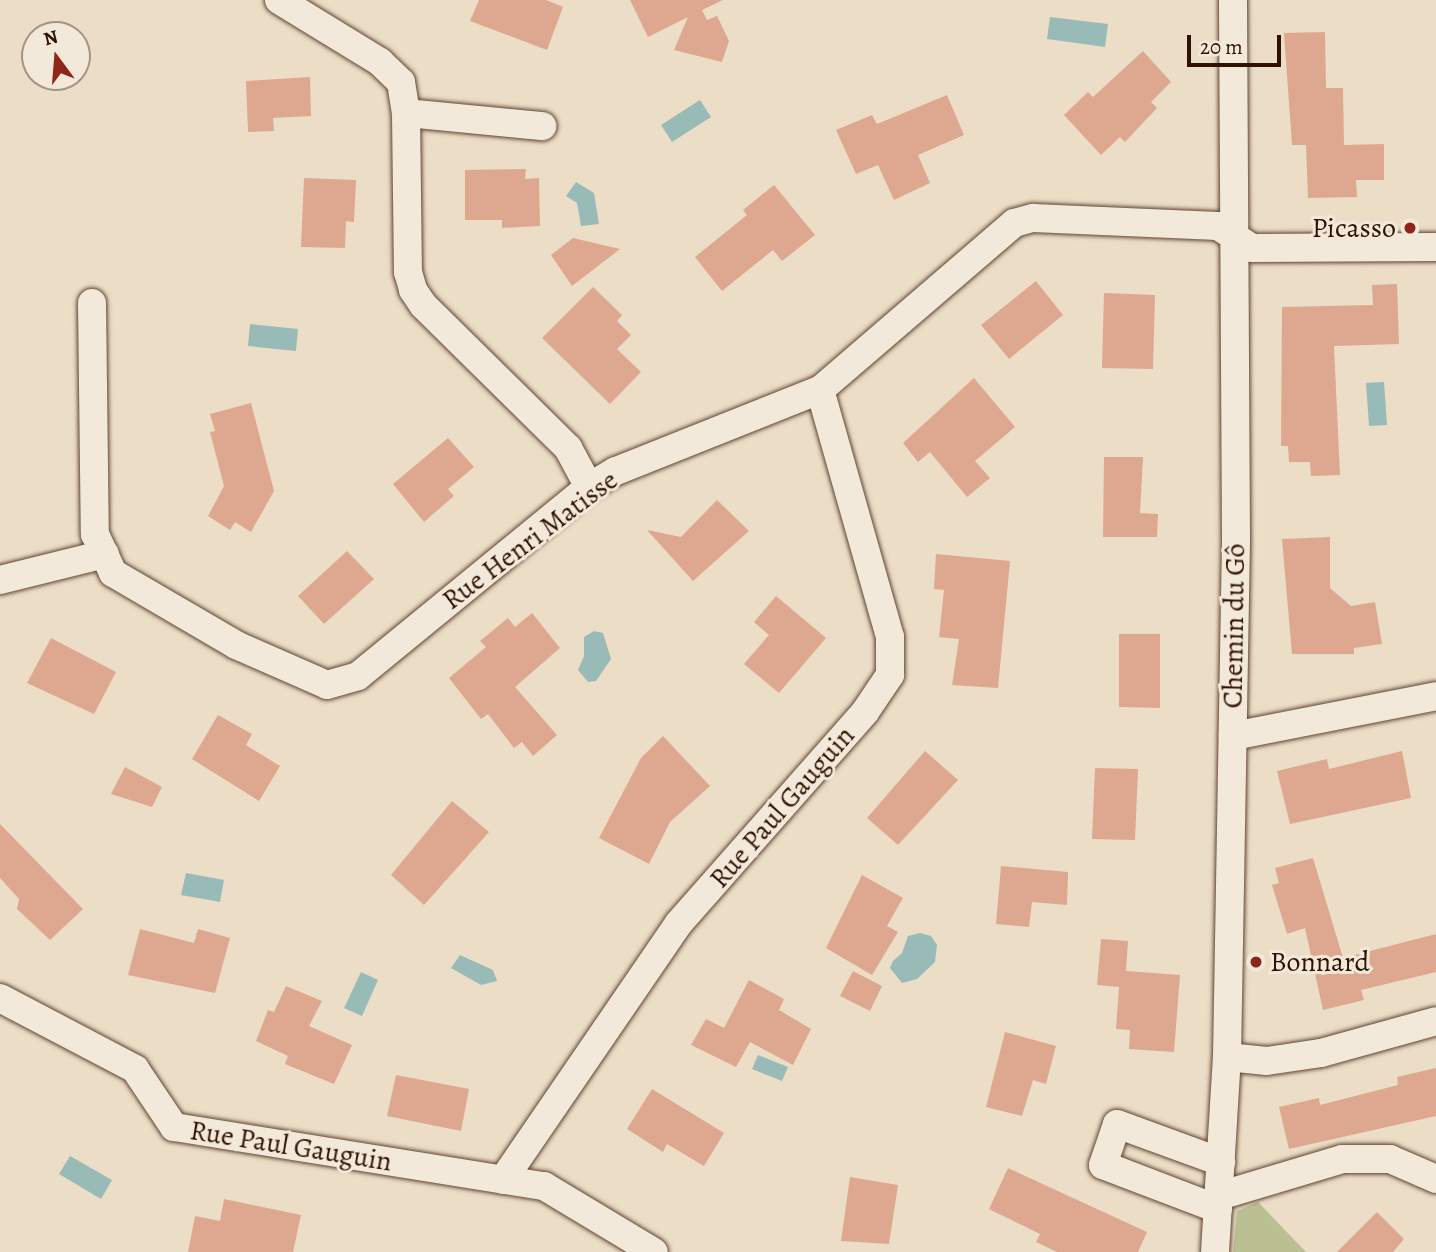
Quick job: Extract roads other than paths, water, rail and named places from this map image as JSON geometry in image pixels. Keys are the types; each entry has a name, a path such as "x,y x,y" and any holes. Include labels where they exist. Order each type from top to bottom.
{"street":[{"path":"279,0 380,62 401,82 406,113 408,272 414,290 423,305 568,449 589,488"},
{"name":"Chemin du Gô","path":"1214,1252 1227,1057 1233,736 1233,0"},
{"path":"406,113 542,126"},
{"name":"Rue Henri Matisse","path":"92,303 96,534 113,573 236,645 327,685 358,676 589,488 638,462 820,390 1014,223 1033,218 1218,226 1252,248 1436,247"},
{"name":"Rue Paul Gauguin","path":"503,1180 679,923 865,712 890,675 890,636 820,390"},
{"path":"0,580 104,554"},
{"path":"1233,736 1436,696"},
{"name":"Rue Paul Gauguin","path":"0,998 135,1069 174,1127 544,1186 654,1252"},
{"path":"1227,1057 1267,1061 1321,1053 1436,1021"},
{"path":"1221,1162 1117,1125 1103,1165 1219,1202 1342,1159 1390,1159 1436,1179"}],"water":[{"path":"1050,17 1108,24 1105,47 1047,39"},
{"path":"700,100 711,117 672,142 661,125"},
{"path":"576,182 594,193 599,224 581,226 577,203 566,196"},
{"path":"250,324 298,329 296,351 248,346"},
{"path":"1384,382 1387,425 1369,426 1366,383"},
{"path":"594,631 603,633 611,659 596,681 588,682 578,670 584,656 584,637"},
{"path":"186,873 224,880 220,902 181,895"},
{"path":"920,933 931,936 937,945 935,962 917,979 902,983 890,968 902,953 908,936"},
{"path":"460,955 493,970 497,981 481,985 451,968"},
{"path":"361,972 378,980 362,1016 344,1008"},
{"path":"758,1055 788,1067 782,1081 752,1069"},
{"path":"70,1156 112,1180 101,1199 59,1174"}],"place":[{"name":"Picasso","path":"1410,228"},
{"name":"Bonnard","path":"1256,962"}]}
